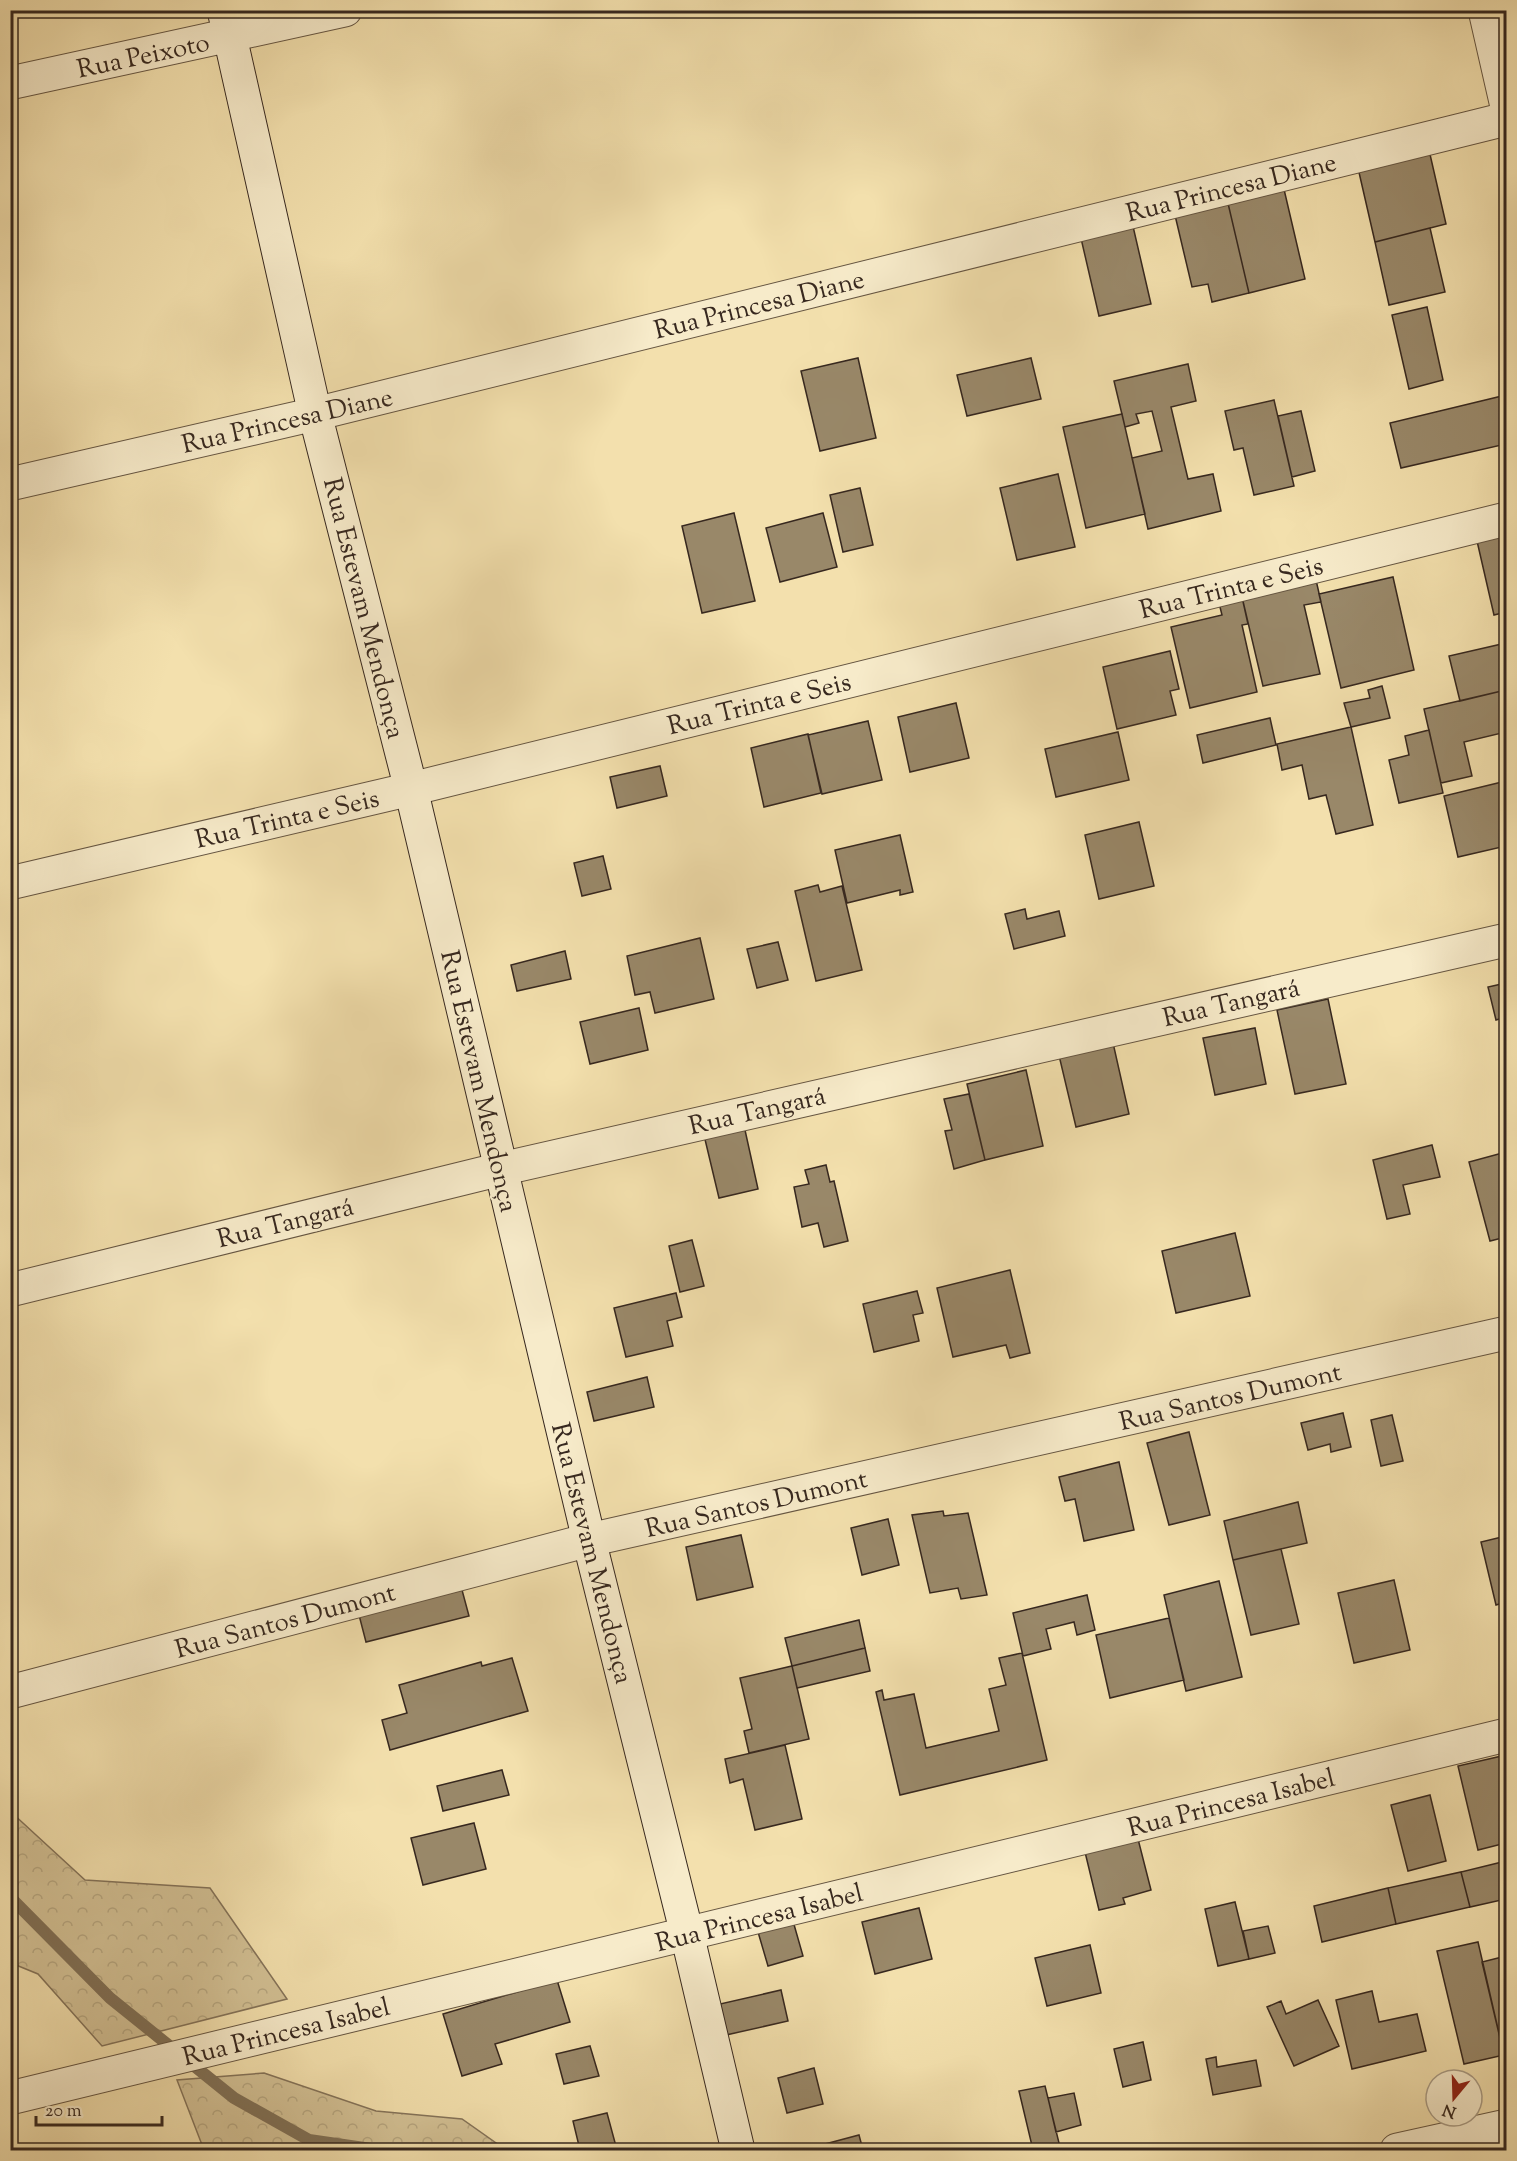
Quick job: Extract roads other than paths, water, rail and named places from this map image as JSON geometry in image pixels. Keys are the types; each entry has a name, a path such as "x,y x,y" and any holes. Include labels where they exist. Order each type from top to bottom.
{"street":[{"name":"Rua Peixoto","path":"10,83 227,24 345,10"},
{"path":"1485,10 1506,102"},
{"name":"Rua Estevam Mendonça","path":"227,24 315,414 411,789 588,1540 687,1934 738,2151"},
{"name":"Rua Princesa Diane","path":"10,484 315,414 1506,119"},
{"name":"Rua Trinta e Seis","path":"10,883 411,789 1506,519"},
{"name":"Rua Tangará","path":"10,1290 501,1169 1506,940"},
{"name":"Rua Santos Dumont","path":"10,1692 588,1540 1506,1333"},
{"name":"Rua Princesa Isabel","path":"10,2098 1506,1735"},
{"path":"1397,2151 1506,2126"}],"waterway":[{"path":"10,1897 110,1998 234,2098 309,2140 378,2150"}]}
